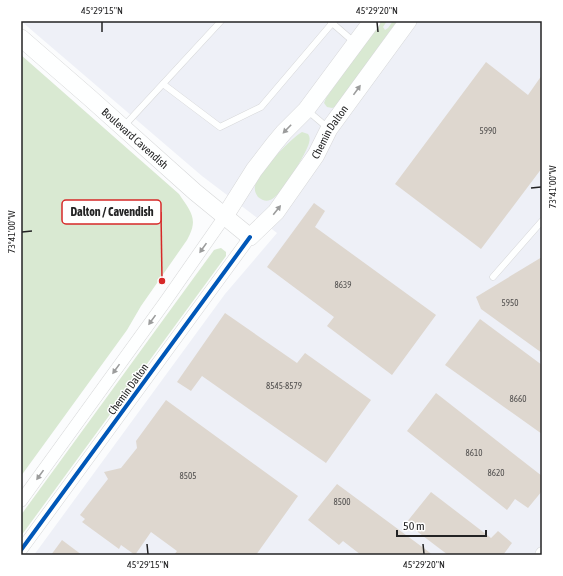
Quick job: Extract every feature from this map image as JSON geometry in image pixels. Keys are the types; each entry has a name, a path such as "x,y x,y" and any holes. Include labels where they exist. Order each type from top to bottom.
{"main road":[{"name":"Chemin Dalton","path":"225,216 254,170 284,132 306,110 372,21"},
{"name":"Chemin Dalton","path":"250,237 276,212 316,155 329,129 408,21"},
{"name":"Boulevard Cavendish","path":"21,38 195,192 250,237"}],"street":[{"name":"Chemin Dalton","path":"21,501 165,302 225,216"},
{"name":"Chemin Dalton","path":"21,550 250,237"}],"lane":[{"path":"122,127 221,21"},
{"path":"163,84 220,127 261,107 332,22 355,43"},
{"path":"306,110 329,129"},
{"path":"493,277 542,221"}],"shaded area":[{"path":"21,21 542,21 542,555 34,555 225,294 277,233 202,176"}],"green space":[{"path":"381,21 387,21 383,27 385,30 393,21 397,21 335,107 327,107 324,103 326,98"},
{"path":"21,55 179,194 190,211 193,221 191,233 187,240 141,306 127,330 21,476"},
{"path":"302,132 308,134 310,140 298,165 280,192 270,200 267,201 261,199 258,197 255,190 257,180 268,165 290,141"},
{"path":"221,248 226,252 226,256 21,536 21,515 214,250"}],"building":[{"path":"486,62 528,95 542,75 542,168 481,249 395,184"},
{"path":"314,203 325,211 315,227 436,315 392,375 327,326 334,317 267,267"},
{"path":"542,257 542,353 481,309 476,297"},
{"path":"225,313 297,363 305,353 371,400 326,463 202,376 191,391 177,382"},
{"path":"480,319 542,365 542,434 445,365"},
{"path":"436,393 542,476 542,491 528,508 515,499 507,510 407,431"},
{"path":"166,400 298,496 256,555 174,555 177,551 151,532 135,555 121,545 119,549 82,522 85,519 80,515 108,479 104,472 121,468 137,448 136,441"},
{"path":"337,484 433,555 361,555 343,541 339,545 308,520"},
{"path":"431,492 491,538 498,531 512,543 503,555 448,555 406,523"},
{"path":"62,540 82,555 51,555"}],"cycle path":[{"path":"21,550 250,237"}],"place":[{"name":"Dalton / Cavendish","path":"162,281"}]}
